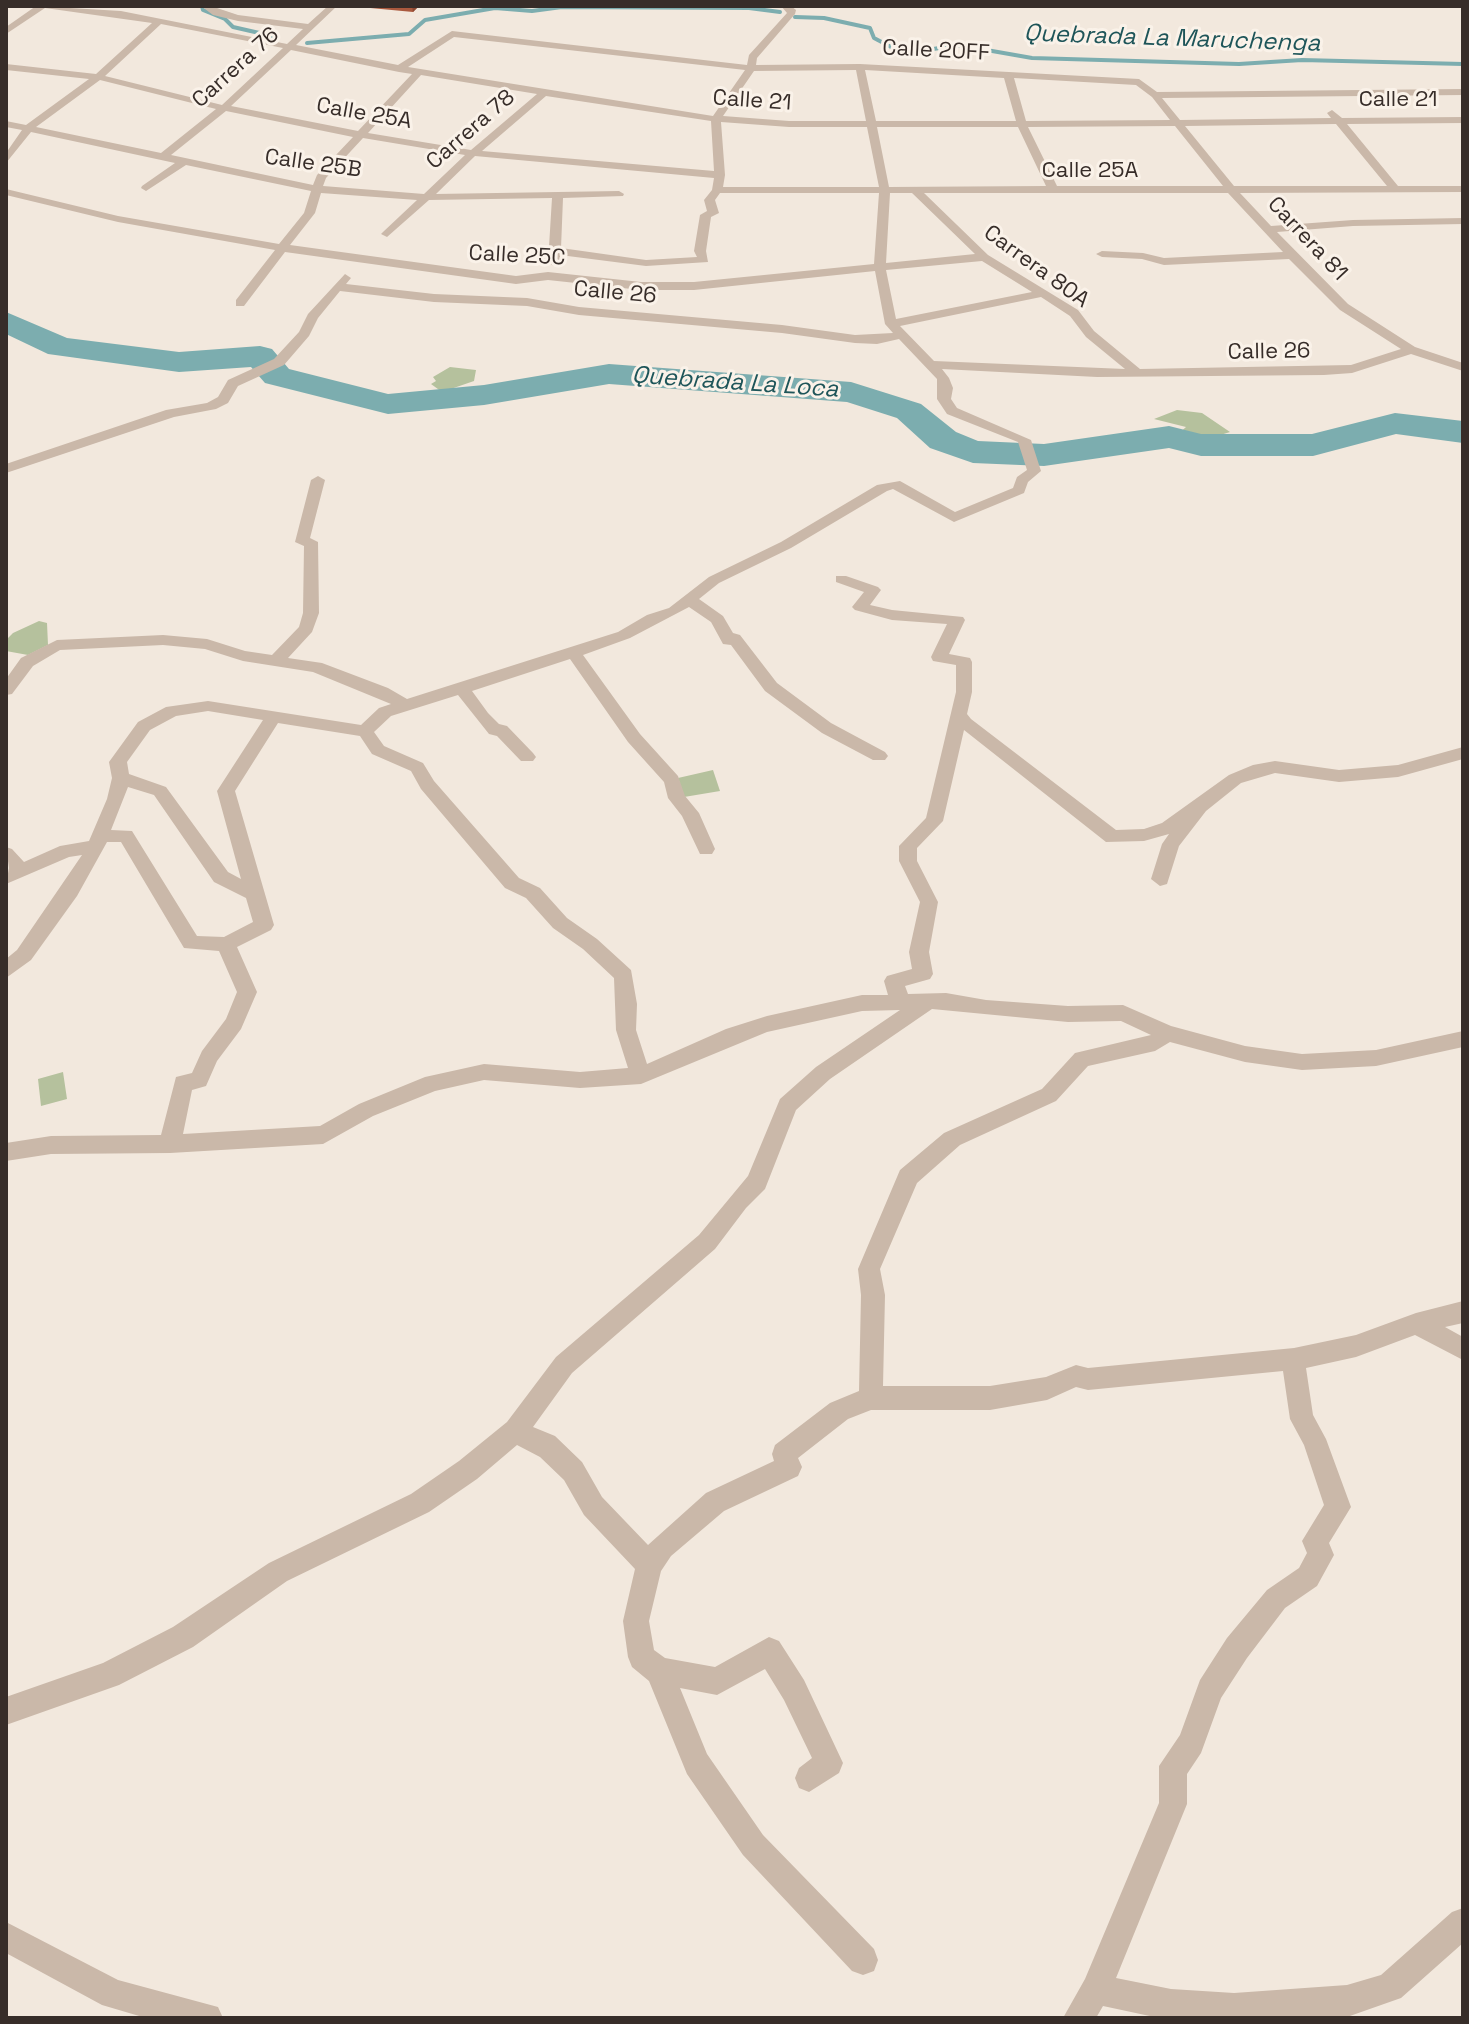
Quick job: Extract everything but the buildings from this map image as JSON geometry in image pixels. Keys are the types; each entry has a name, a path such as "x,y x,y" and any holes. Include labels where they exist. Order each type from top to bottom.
{"street":[{"name":"Calle 21","path":"44,6 121,14 399,69 716,119 870,124 1463,120"},
{"path":"6,31 44,6"},
{"path":"205,6 216,13 238,18 310,27"},
{"name":"Carrera 76","path":"163,157 224,108 333,6"},
{"path":"555,251 646,263 704,260 700,251 706,215 713,213 709,200 717,190 720,175 716,119 751,68 752,57 791,14 787,7"},
{"path":"6,160 30,127 98,77 158,22"},
{"name":"Calle 20FF","path":"399,69 452,34 751,68 860,67 1139,82 1155,95 1463,92"},
{"name":"Calle 25A","path":"6,67 98,77 224,108 473,153 720,175"},
{"path":"365,731 385,712 624,635 653,618 674,611 714,580 786,545 882,488 895,484 954,518 1019,490 1022,480 1034,471 1024,440 952,411 944,399 946,388 943,378 891,324 880,269 885,192 860,67"},
{"path":"240,303 309,213 321,177 419,72"},
{"path":"1009,77 1024,124 1054,191"},
{"name":"Carrera 78","path":"387,234 473,153 543,94"},
{"path":"1318,94 1397,191"},
{"name":"Carrera 81","path":"1155,95 1232,190 1344,307 1411,350 1463,367"},
{"name":"Calle 25B","path":"6,124 317,189 426,197 619,194"},
{"path":"146,188 183,162"},
{"name":"Calle 25A","path":"717,190 1463,189"},
{"name":"Calle 25C","path":"6,192 118,219 284,248 516,280 548,276 641,286 694,286 984,257"},
{"name":"Carrera 80A","path":"917,192 984,257 1074,313 1090,334 1135,371"},
{"path":"527,302 537,295 553,267 558,196"},
{"path":"1270,229 1353,223 1463,221"},
{"path":"1102,254 1143,256 1164,262 1292,255"},
{"path":"6,469 171,413 211,406 223,400 233,383 279,362 305,333 312,317 361,260"},
{"name":"Calle 26","path":"338,287 434,298 527,302 579,311 877,340 902,335"},
{"path":"891,324 1040,294"},
{"name":"Calle 26","path":"933,365 1097,373 1352,369 1411,350"},
{"path":"276,661 306,629 311,613 311,542 302,542 318,480"},
{"path":"841,579 873,590 860,607 892,615 957,620 939,657 964,662 964,692 934,821 908,846 908,861 929,902 919,952 923,974 894,981 901,1003"},
{"path":"689,599 717,619 729,640 734,638 771,687 828,729 879,756"},
{"path":"6,690 27,662 57,645 177,641 207,644 243,656 316,667 382,692 405,705"},
{"path":"572,651 634,738 672,780 677,798 690,813 706,849"},
{"path":"462,688 482,717 495,730 501,730 527,757"},
{"path":"6,970 24,955 52,917 98,841 116,799 121,778 118,762 144,726 172,711 208,706 365,731 378,750 417,767 427,785 512,883 533,893 560,923 590,944 624,975 626,1030 641,1076"},
{"path":"959,714 965,723 1112,837 1144,835 1168,828 1235,779 1253,771 1275,767 1339,776 1398,771 1463,753"},
{"path":"6,854 13,873 66,851 126,836 191,943 226,944 264,925 226,791 273,717"},
{"path":"121,778 160,791 221,877 254,894"},
{"path":"1160,879 1171,844 1200,807"},
{"path":"170,1144 183,1083 199,1080 209,1057 234,1023 247,992 226,944"},
{"path":"6,1711 109,1675 183,1637 278,1572 420,1503 516,1430 564,1365 707,1242 757,1182 787,1105 823,1073 927,1002"},
{"path":"6,1152 51,1145 170,1144 323,1135 366,1110 432,1083 484,1072 580,1080 641,1076 733,1035 767,1024 862,1003 927,1002 1068,1014 1123,1013 1166,1033 1245,1054 1326,1063 1418,1051 1463,1039"},
{"path":"871,1398 873,1295 869,1269 908,1177 952,1139 1049,1095 1082,1059 1155,1043 1166,1033"},
{"path":"863,1960 753,1845 697,1764 659,1671 642,1657 636,1621 649,1565 662,1547 715,1502 789,1467 784,1454 839,1411 871,1398 990,1398 1047,1388 1076,1376 1088,1379 1294,1359 1356,1346 1416,1324 1463,1312"},
{"path":"1416,1324 1463,1349"},
{"path":"1079,2018 1096,1989 1149,1855 1173,1804 1173,1766 1191,1743 1210,1690 1237,1648 1276,1599 1308,1577 1321,1555 1315,1541 1338,1507 1314,1439 1302,1419 1296,1394 1294,1359"},
{"path":"516,1430 535,1444 546,1445 564,1462 593,1506 649,1565"},
{"path":"659,1671 717,1681 769,1651 794,1690 829,1763 809,1778"},
{"path":"1096,1989 1171,2005 1234,2009 1347,2001 1390,1987 1463,1923"},
{"path":"6,1937 113,1994 197,2017"}],"green space":[{"path":"450,367 476,370 474,381 442,392 431,384 436,381 433,377"},
{"path":"1177,410 1202,413 1230,432 1198,442 1175,437 1186,427 1154,419"},
{"path":"39,621 47,623 48,645 28,655 6,651 6,640 13,633"},
{"path":"713,770 720,791 684,797 678,778"},
{"path":"63,1072 67,1099 41,1106 38,1079"}],"waterway":[{"name":"Quebrada La Maruchenga","path":"202,6 203,10 225,19 233,27 277,37"},
{"name":"Quebrada La Maruchenga","path":"307,43 409,34 425,20 495,8 532,11 562,7 749,8 780,12"},
{"name":"Quebrada La Maruchenga","path":"795,17 824,18 870,28 874,38 893,48 927,50 958,45 1032,58 1239,64 1302,60 1463,64"},
{"name":"Quebrada La Loca","path":"6,322 60,347 179,362 260,356 277,376 388,404 484,395 609,374 851,392 909,411 943,440 973,452 1044,455 1169,437 1201,445 1313,445 1395,423 1463,432"}]}
